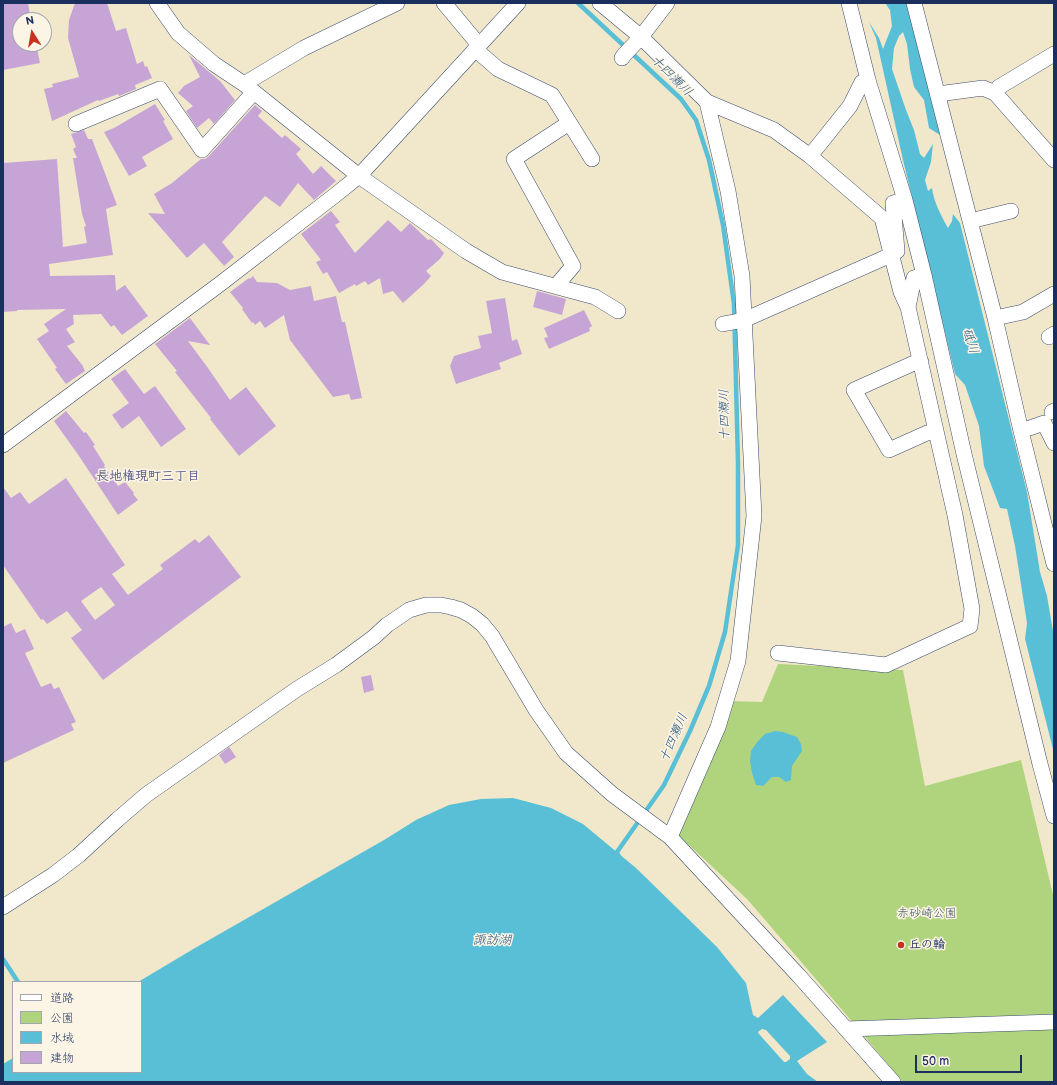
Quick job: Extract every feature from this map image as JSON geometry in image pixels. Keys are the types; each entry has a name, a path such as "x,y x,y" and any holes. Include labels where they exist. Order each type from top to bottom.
{"street":[{"path":"157,3 178,33 214,64 249,88 358,176 466,251 502,272 595,297 618,310"},
{"path":"76,124 160,89 202,150 249,88 304,48 397,3"},
{"path":"444,3 477,47 498,69 552,95 592,159"},
{"path":"3,445 220,284 358,176 518,3"},
{"path":"600,3 707,102 774,130 810,156 882,218 901,292 908,307 956,515 972,609 970,626 886,665 778,652"},
{"path":"849,3 868,80 905,200 924,275 970,477 1054,816"},
{"path":"914,3 995,318 1054,564"},
{"path":"623,56 639,38 658,6"},
{"path":"995,93 999,87 1054,54"},
{"path":"810,156 850,106 862,82 868,80"},
{"path":"938,94 983,88 995,93 1054,160"},
{"path":"665,833 718,728 738,661 754,516 743,321 742,276 728,191 707,102"},
{"path":"556,286 573,266 514,159 569,123"},
{"path":"724,323 743,321 897,251 893,203 905,200"},
{"path":"970,221 1011,211"},
{"path":"908,307 914,278 924,275"},
{"path":"995,318 1023,312 1054,294"},
{"path":"921,362 914,363 854,390 889,450 927,433 936,431"},
{"path":"1021,431 1044,423 1054,443"},
{"path":"3,907 53,875 80,855 146,795 296,689 336,665 374,637 387,625 409,610 426,605 441,605 461,610 482,624 492,636 536,710 566,753 620,800 665,833 799,976 893,1082"},
{"path":"846,1029 1054,1022"}],"green space":[{"name":"赤砂崎公園","path":"778,664 903,670 925,786 1021,760 1054,899 1054,1082 903,1082 747,899 677,834 730,701 762,702"}],"water":[{"name":"砥川","path":"885,3 907,3 940,135 929,128 924,100 914,87 907,44 903,32 899,36 894,48 892,69 914,130 920,154 924,158 933,144 931,162 925,180 928,191 932,188 940,214 948,228 952,221 953,214 960,223 1027,492 1040,572 1047,596 1054,637 1054,753 1025,639 1027,623 1015,546 1007,509 1000,508 984,466 979,426 965,385 955,374 903,160 876,38 869,22 879,38 883,49 892,26 890,10"},
{"path":"775,731 797,737 801,744 802,751 792,766 791,780 786,782 779,777 772,777 763,786 756,785 750,761 751,751 765,734"},
{"name":"諏訪湖","path":"513,798 551,808 583,824 636,868 717,947 746,983 753,1015 758,1018 783,995 827,1042 797,1061 807,1074 818,1082 3,1082 3,1064 12,1059 12,1073 142,1073 142,981 140,981 416,820 449,805 481,799"}],"pier":[{"path":"762,1029 766,1030 790,1056 790,1059 784,1062 759,1034 758,1032"}],"building":[{"path":"3,3 28,3 30,12 12,12 12,52 38,52 40,63 3,70"},
{"path":"75,3 107,3 116,31 126,28 137,64 143,61 152,78 135,85 136,89 119,96 118,94 99,101 98,100 52,121 44,89 53,87 52,84 79,77 68,38 69,20"},
{"path":"189,55 220,81 235,100 214,124 209,118 197,128 186,111 193,106 178,93 184,86 200,77"},
{"path":"155,104 165,120 163,121 173,139 142,157 147,166 129,176 104,132 114,128"},
{"path":"255,105 262,111 258,116 282,138 285,135 301,149 296,154 313,174 321,166 336,181 314,200 298,183 280,207 265,196 222,242 234,257 224,266 204,243 187,258 148,213 165,214 154,194 172,183 201,159 205,159 209,156"},
{"path":"84,130 88,139 92,139 117,205 106,209 113,255 49,264 50,276 115,275 116,291 125,285 148,316 122,335 114,325 111,327 101,314 73,315 74,324 66,329 75,342 67,346 83,366 85,371 66,384 37,339 49,331 44,324 66,309 17,310 3,312 3,163 57,159 63,247 87,243 84,227 86,226 82,214 73,158 77,158 73,149 76,147 71,134"},
{"path":"331,211 340,222 335,225 355,253 388,220 401,232 410,223 428,240 431,239 444,253 440,259 426,271 431,276 403,303 393,291 383,294 380,278 368,285 365,281 356,286 355,284 339,293 327,272 323,274 316,262 321,260 301,234"},
{"path":"253,276 257,282 277,283 290,290 311,286 314,301 336,296 342,322 345,322 362,398 351,400 349,394 333,397 290,340 284,315 265,328 260,321 255,325 253,322 252,323 242,309 243,308 230,292"},
{"path":"537,291 566,299 562,315 533,307"},
{"path":"505,298 512,341 517,339 522,354 499,363 501,369 456,384 450,366 454,356 481,348 478,336 492,333 486,301"},
{"path":"584,310 592,326 589,328 590,331 549,349 544,338 548,337 544,328"},
{"path":"190,318 210,345 188,341 230,400 246,387 276,426 239,456 175,372 177,371 155,344"},
{"path":"125,369 144,394 155,386 186,429 161,447 139,416 122,429 112,415 129,403 111,379"},
{"path":"66,411 84,433 86,432 95,445 93,446 105,465 104,466 118,486 125,482 138,500 118,515 54,421"},
{"path":"66,478 125,565 112,574 128,595 163,569 160,565 195,539 199,543 209,535 241,577 103,680 71,638 82,630 67,611 47,624 43,619 41,620 3,565 3,487 11,498 20,492 29,504","holes":["101,587 115,605 95,620 81,601"]},
{"path":"11,623 16,633 25,629 34,649 25,653 41,687 51,683 54,689 59,687 76,722 71,724 74,730 3,763 3,627"},
{"path":"371,675 374,690 364,693 361,677"},
{"path":"229,747 236,757 225,764 219,755"}],"waterway":[{"name":"十四瀬川","path":"578,3 681,99 696,120 709,160 723,225 734,304 738,463 738,545 725,632 709,686 690,731 664,785 617,852 619,857"},
{"path":"3,959 17,981"}],"place":[{"name":"丘の輪","path":"901,945"}],"district":[{"name":"長地権現町三丁目","path":"148,477"}]}
